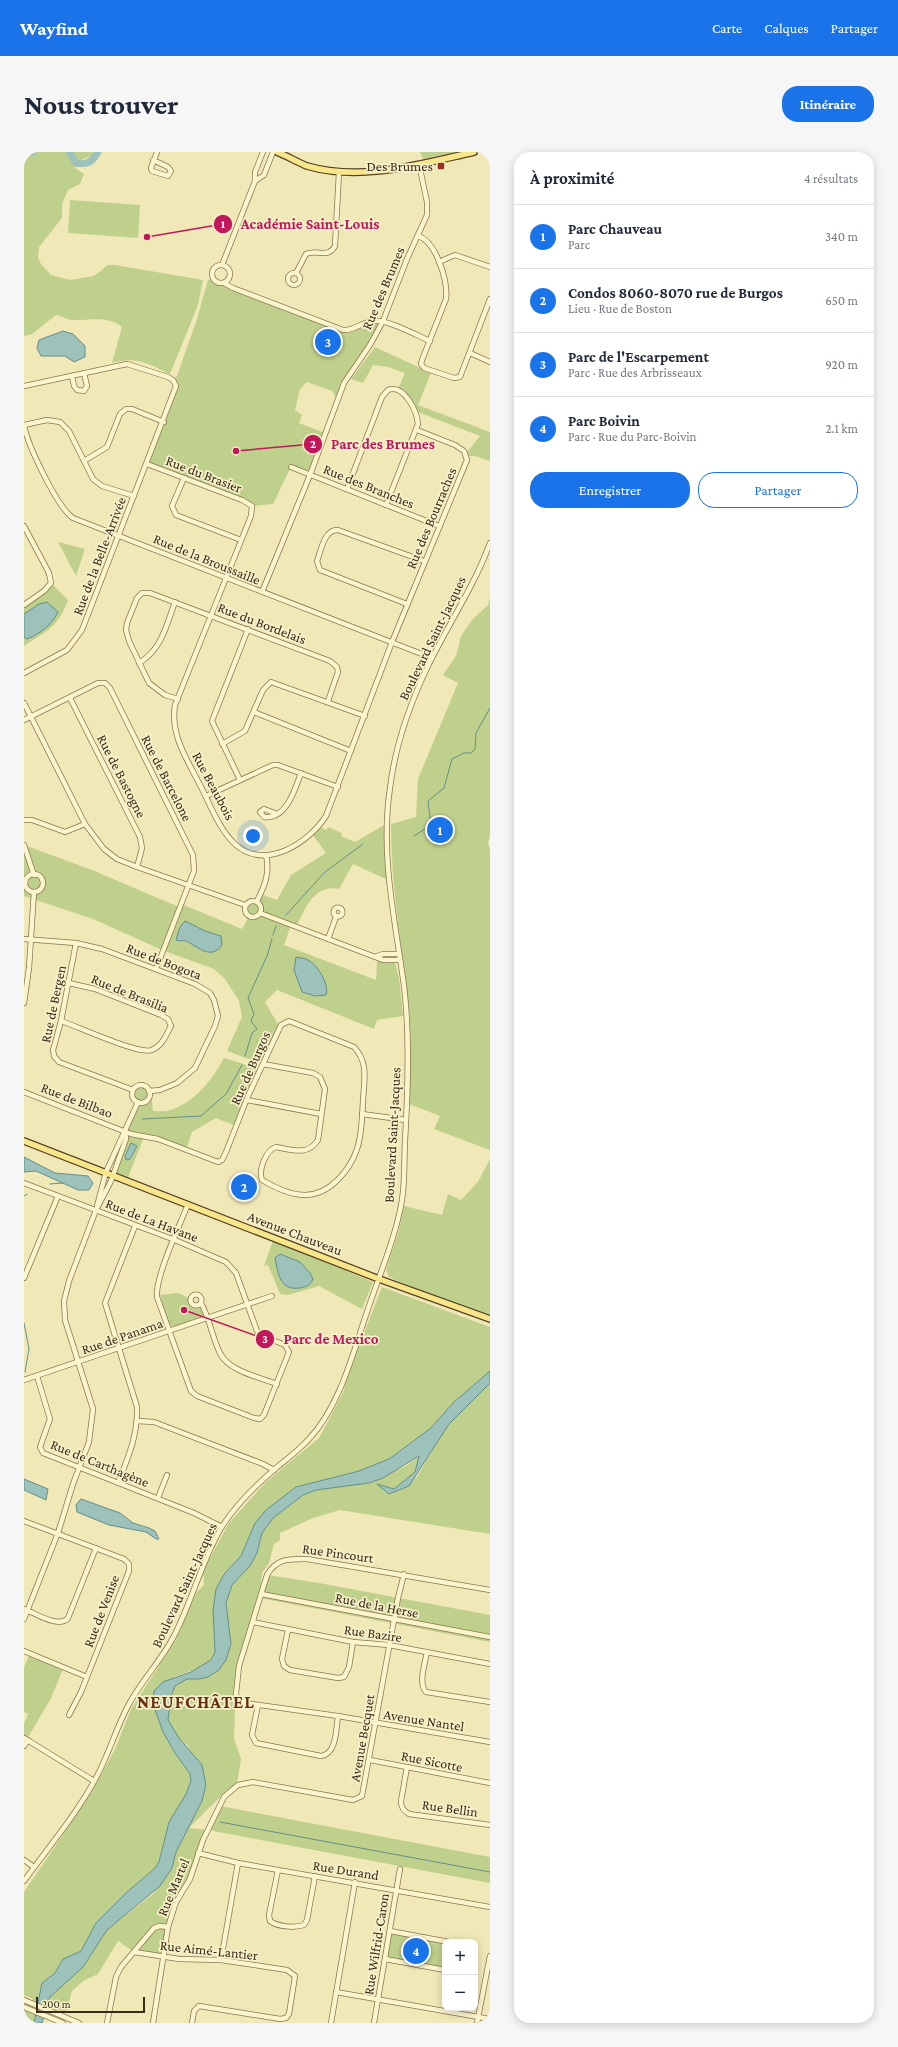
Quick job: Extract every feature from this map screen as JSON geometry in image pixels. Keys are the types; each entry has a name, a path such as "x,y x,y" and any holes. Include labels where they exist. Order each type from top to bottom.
{"main road":[{"path":"277,152 307,166 339,172 377,172 474,152"},
{"name":"Avenue Chauveau","path":"24,1141 105,1175 113,1175 379,1278 490,1319"}],"street":[{"path":"153,160 157,152"},
{"path":"263,152 255,172 256,181 222,265 214,268 211,275 216,283 224,283 233,288 343,330 350,330 364,322 383,321 430,341"},
{"path":"256,181 264,175 273,152"},
{"name":"Rue des Brumes","path":"262,592 310,475 344,383 370,345 383,321 428,211 419,164"},
{"path":"296,273 306,254 310,252 327,254 332,251 335,246 339,172"},
{"path":"418,236 428,244 439,262 446,281 447,291 446,299 421,364 424,368 454,378 458,378 463,373 490,300"},
{"path":"439,262 455,255 490,266"},
{"path":"222,265 229,270 230,274 229,278 224,283"},
{"path":"470,353 490,362"},
{"name":"Rue de la Belle-Arrivée","path":"24,673 58,656 74,642 91,609 176,390 173,380 127,364 84,373"},
{"path":"24,386 84,373 87,386 84,391 78,390 74,386 72,376"},
{"path":"347,489 382,397 388,390 394,390 408,398 418,417 417,430 386,505"},
{"path":"84,462 106,447 120,414 126,409 132,409 164,422"},
{"path":"24,425 47,420 60,422 69,431 84,462 97,483 134,496"},
{"name":"Rue de la Broussaille","path":"24,425 29,444 63,509 73,518 432,658"},
{"name":"Rue des Bourraches","path":"392,642 467,456 464,451 455,445 417,430"},
{"name":"Rue du Brasier","path":"147,464 242,500 252,506"},
{"name":"Rue des Branches","path":"291,467 439,526"},
{"path":"184,478 172,506 172,510 176,515 241,540"},
{"name":"Rue Beaubois","path":"252,506 251,516 178,699 174,714 175,732 221,825 236,845 245,850 266,855"},
{"path":"24,526 49,573 51,583 44,591 24,605"},
{"path":"407,604 320,570 317,561 326,536 331,531 338,530 424,561"},
{"name":"Boulevard Saint-Jacques","path":"24,1881 94,1781 106,1759 128,1706 164,1654 177,1631 206,1558 222,1527 251,1492 309,1439 333,1404 379,1278 396,1228 402,1198 406,1120 407,1041 405,990 387,860 386,824 390,785 403,726 432,658 469,588 490,543"},
{"name":"Rue du Bordelais","path":"139,663 126,630 127,623 137,598 142,593 150,593 212,615 334,664 337,667 337,678 328,701"},
{"path":"174,602 158,646 153,653 139,663 149,683 156,689 178,699"},
{"path":"240,780 213,725 212,718 248,629"},
{"path":"257,901 267,879 269,867 266,855 296,846 312,834 326,816 352,751 392,642"},
{"path":"222,744 246,731 262,690 271,682 328,701 365,716"},
{"name":"Rue de Barcelone","path":"24,720 98,683 105,683 110,688 193,855 194,871 156,969"},
{"name":"Rue de Bastogne","path":"70,698 140,837 142,848 137,867"},
{"path":"24,703 85,824 98,842 110,854 137,867 245,905"},
{"path":"254,712 352,751"},
{"path":"206,796 273,765 278,765 338,786"},
{"path":"277,814 285,807 294,793 301,773"},
{"path":"24,820 32,820 65,832 85,824"},
{"path":"24,845 34,874 41,878 43,883 41,888 34,892 28,890 25,885 28,877 34,874"},
{"path":"24,1003 31,940 34,892"},
{"path":"245,905 252,900 257,901 261,906 260,914"},
{"path":"245,905 245,912 249,916 254,917 260,914 377,956 383,960 400,960"},
{"path":"328,939 336,917"},
{"name":"Rue de Bogota","path":"24,939 76,943 102,949 203,988 214,1000 218,1016 215,1026 195,1068 177,1083 149,1092"},
{"name":"Rue de Bergen","path":"76,943 54,1050 56,1059 133,1090"},
{"path":"377,956 383,954 399,954"},
{"name":"Rue de Brasilia","path":"61,1021 132,1048 147,1051 158,1046 165,1039 170,1026 168,1019 161,1014 95,989 69,983"},
{"name":"Rue de Burgos","path":"123,1130 158,1139 218,1162 222,1160 281,1025 288,1022 354,1047 361,1054 365,1065 358,1148 350,1166 340,1178 313,1194 299,1194 262,1180 261,1171 269,1151 272,1148 276,1147 303,1152 314,1146 318,1140 321,1114"},
{"path":"247,1100 321,1114 324,1089 320,1078 313,1073 297,1069 263,1064"},
{"path":"142,1085 149,1092 149,1097 146,1101 138,1102 133,1098 133,1090 137,1086 142,1085"},
{"name":"Rue de Bilbao","path":"24,1092 123,1130"},
{"path":"24,1619 26,1610 58,1533 89,1442 93,1409 65,1320 64,1301 66,1291 96,1210 105,1175 123,1130 138,1102"},
{"path":"362,1114 406,1120"},
{"path":"96,1210 111,1181 126,1139 123,1130"},
{"name":"Rue de La Havane","path":"24,1183 175,1240 219,1258 232,1267 255,1328 260,1334 286,1345 288,1350 288,1355 264,1415 257,1419 197,1396 188,1386 169,1331"},
{"path":"24,1278 58,1196"},
{"path":"169,1331 156,1291 188,1205"},
{"path":"118,1483 134,1439 137,1421 134,1395 105,1303 135,1226"},
{"name":"Rue de Panama","path":"24,1380 272,1296"},
{"path":"201,1303 220,1352 227,1362 276,1384"},
{"name":"Rue de Carthagène","path":"37,1376 50,1419 41,1450 45,1455 194,1512 222,1527"},
{"path":"137,1421 154,1422 263,1464 274,1470"},
{"path":"158,1498 167,1475"},
{"name":"Rue de Venise","path":"24,1521 124,1559 130,1567 87,1677 70,1715"},
{"path":"26,1610 59,1623 65,1622 68,1618 96,1548"},
{"name":"Rue Pincourt","path":"237,1698 236,1689 239,1666 261,1594 272,1567 286,1558 307,1558 490,1590"},
{"name":"Avenue Becquet","path":"198,1853 222,1802 238,1785 253,1782 356,1799 364,1792 389,1646 404,1574"},
{"name":"Rue de la Herse","path":"261,1594 490,1637"},
{"name":"Rue Bazire","path":"253,1622 353,1642 427,1652 490,1664"},
{"path":"288,1630 282,1659 284,1666 290,1670 338,1678 344,1677 349,1667 353,1642"},
{"path":"24,1650 87,1677"},
{"path":"427,1652 422,1684 426,1692 490,1702"},
{"name":"Avenue Nantel","path":"237,1698 245,1703 338,1716 490,1742"},
{"path":"258,1705 252,1735 256,1743 321,1756 328,1754 332,1748 338,1716"},
{"path":"24,1746 26,1739 94,1781"},
{"name":"Rue Sicotte","path":"370,1760 490,1783"},
{"name":"Rue Bellin","path":"407,1767 401,1805 409,1814 490,1825"},
{"name":"Rue Durand","path":"198,1853 238,1863 396,1889 490,1907"},
{"name":"Rue Martel","path":"153,2023 168,1927 173,1908 190,1879 198,1853"},
{"path":"24,1860 34,1867"},
{"path":"221,1960 238,1863"},
{"name":"Rue Wilfrid-Caron","path":"374,2023 400,1869"},
{"path":"278,1870 269,1914 270,1921 277,1924 298,1927 304,1925 307,1920 315,1876"},
{"path":"331,2023 355,1882"},
{"path":"107,2023 113,1983 121,1967 154,1928 160,1926 168,1927"},
{"path":"390,1932 442,1941"},
{"name":"Rue Aimé-Lantier","path":"134,1952 164,1957 221,1960 287,1970 293,1973 296,1979 288,2016 280,2019 199,2006 194,2011 192,2023"},
{"path":"477,2023 490,1956"},
{"path":"384,1959 442,1969"},
{"path":"336,1992 490,2019"},
{"path":"24,2000 79,2023"},
{"path":"24,2007 63,2023"}],"green space":[{"path":"24,152 103,152 78,161 75,168 84,174 80,184 68,190 62,204 62,218 39,247 38,258 41,264 51,275 70,280 94,276 108,265 115,265 203,280 198,305 170,374 142,362 128,360 112,363 122,327 110,321 97,319 71,320 56,315 32,334 24,336"},
{"path":"420,152 455,152 423,159"},
{"path":"70,200 140,205 138,238 68,233"},
{"path":"213,279 216,283 224,283 343,330 364,322 383,321 349,374 337,400 332,391 307,382 300,389 295,410 302,415 299,423 325,433 310,475 291,467 273,504 252,506 147,464 176,390 173,380 177,376 197,319 208,280"},
{"path":"375,347 431,373 418,405 490,432 490,461 475,456 467,456 467,452 480,436 415,411 411,403 397,391 405,373 388,367 373,365 363,383 351,379"},
{"path":"58,542 85,549 76,576"},
{"path":"51,583 68,600 60,616 51,628 24,646 24,605"},
{"path":"490,598 490,835 488,843 490,851 490,1150 434,1129 440,1116 409,1104 410,1021 397,917 391,848 391,824 416,817 418,779 458,683 443,675 456,656 461,636 472,620 488,605"},
{"path":"386,824 388,880 353,864 339,889 330,888 323,890 312,899 296,927 291,925 284,945 376,980 377,961 395,963 399,978 403,1016 377,1020 374,1029 277,990 265,1002 280,1028 264,1060 257,1062 227,1051 242,1017 239,1001 225,979 214,969 162,950 93,919 24,896 24,845 92,870 179,907 181,904 242,929 249,916 244,909 247,902 257,901 260,894 277,900 291,875 326,853 312,834 319,826 326,830 328,827 342,833 341,836 355,842"},
{"path":"224,1058 260,1069 236,1126 216,1118 192,1132 186,1151 144,1137 127,1180 113,1175 129,1131 125,1131 139,1103 148,1099 149,1091 151,1091 153,1111 171,1110 195,1096 209,1082"},
{"path":"141,1087 146,1089 148,1094 146,1099 141,1101 136,1099 134,1094 136,1089"},
{"path":"490,1159 490,1316 443,1300 389,1277 386,1270 399,1230 404,1206 442,1215 448,1194 461,1200 478,1182"},
{"path":"273,1240 373,1282 362,1309 319,1286 288,1295 280,1294 268,1265 264,1266","holes":["308,1271 312,1282 305,1287 294,1289"]},
{"path":"382,1287 490,1327 490,1371 453,1403 431,1428 389,1459 359,1471 296,1487 255,1523 241,1556 223,1574 216,1589 215,1652 211,1660 202,1667 174,1677 153,1704 163,1732 175,1753 190,1774 191,1781 186,1794 169,1822 159,1862 154,1869 127,1892 96,1923 81,1951 63,1959 55,1973 42,1983 34,2023 24,2023 24,2006 33,1999 24,1995 24,1892 92,1792 115,1749 131,1709 176,1640 193,1596 204,1585 203,1571 229,1523 266,1482 319,1438 343,1393 350,1369"},
{"path":"178,1293 189,1298 192,1305 200,1306 203,1315 174,1327 169,1324 160,1295"},
{"path":"490,1383 490,1534 340,1510 313,1518 280,1533 280,1540 274,1544 269,1563 262,1573 260,1594 267,1575 319,1583 490,1615 490,1642 260,1598 237,1664 233,1696 235,1709 234,1739 241,1759 237,1784 227,1790 189,1828 208,1830 195,1868 176,1902 164,1957 134,1952 118,1941 98,1974 83,1981 72,1991 66,2013 48,2005 50,1997 55,1991 83,1967 107,1930 154,1893 172,1868 176,1852 202,1801 188,1746 179,1738 168,1720 171,1696 175,1686 187,1679 208,1677 219,1670 231,1644 226,1603 232,1585 250,1566 257,1553 262,1533 273,1518 303,1495 316,1490 369,1483 406,1466 420,1456 415,1472 394,1489 381,1486 389,1494 417,1477 449,1424"},
{"path":"30,1653 64,1667 50,1700 28,1737 24,1735 24,1724 28,1714 24,1712 24,1668"},
{"path":"220,1806 490,1857 490,1883 208,1830"},
{"path":"390,1931 442,1941 442,1969 385,1959"}],"water":[{"path":"63,331 73,334 85,346 85,357 74,362 65,356 41,356 37,348 39,340"},
{"path":"47,602 58,612 45,628 27,639 24,637 24,614 39,604"},
{"path":"185,921 205,931 221,936 222,945 214,952 210,952 201,950 187,941 176,940 180,927"},
{"path":"296,957 304,958 312,962 319,970 326,986 326,995 315,996 302,992 294,970"},
{"path":"131,1143 137,1146 130,1159 126,1160 125,1156"},
{"path":"24,1157 55,1173 88,1176 93,1183 89,1190 78,1190 36,1171 24,1172"},
{"path":"280,1254 300,1262 310,1273 313,1279 311,1283 300,1288 288,1287 284,1284 277,1270 275,1258"},
{"path":"490,1371 490,1383 449,1424 409,1486 389,1494 377,1484 394,1489 415,1472 419,1456 383,1478 369,1483 316,1490 303,1495 273,1518 262,1533 257,1553 250,1566 232,1585 226,1603 231,1644 226,1660 219,1670 208,1677 187,1679 175,1686 171,1696 168,1720 179,1738 202,1765 206,1785 202,1801 176,1852 172,1868 160,1886 107,1930 83,1967 50,1997 42,2023 34,2023 42,1983 55,1973 63,1959 81,1951 96,1923 127,1892 154,1869 159,1862 169,1822 186,1794 191,1781 190,1774 175,1753 163,1732 153,1704 154,1691 163,1682 191,1672 211,1660 215,1652 213,1610 216,1589 224,1574 241,1556 255,1523 266,1510 296,1487 359,1471 389,1459 431,1428 453,1403"},
{"path":"24,1479 48,1489 46,1500 24,1490"},
{"path":"81,1499 120,1513 133,1523 155,1531 159,1539 156,1539 146,1532 109,1525 77,1512 76,1505"}],"waterway":[{"path":"24,153 33,152"},
{"path":"69,152 76,163 83,164 92,160 98,152"},
{"path":"414,836 431,825 428,801 444,788 452,759 464,753 471,753 475,749 476,733 490,708"},
{"path":"286,915 325,872 363,844"},
{"path":"273,935 276,926"},
{"path":"245,1056 252,1033 257,1029 251,1021 254,1014 248,998 267,956 272,939"},
{"path":"142,1119 201,1116 226,1094 242,1065"},
{"path":"50,1184 63,1183"},
{"path":"24,1323 29,1349 25,1372"},
{"path":"220,1822 490,1872"}],"place":[{"name":"Des Brumes","path":"441,166"},
{"name":"Académie Saint-Louis","path":"147,237"},
{"name":"Parc de l'Escarpement","path":"328,342"},
{"name":"Parc des Brumes","path":"236,451"},
{"name":"Parc Chauveau","path":"440,830"},
{"name":"Condos 8060-8070 rue de Burgos","path":"244,1187"},
{"name":"Parc de Mexico","path":"184,1310"},
{"name":"Parc Boivin","path":"416,1951"}],"district":[{"name":"NEUFCHÂTEL","path":"196,1702"}]}
